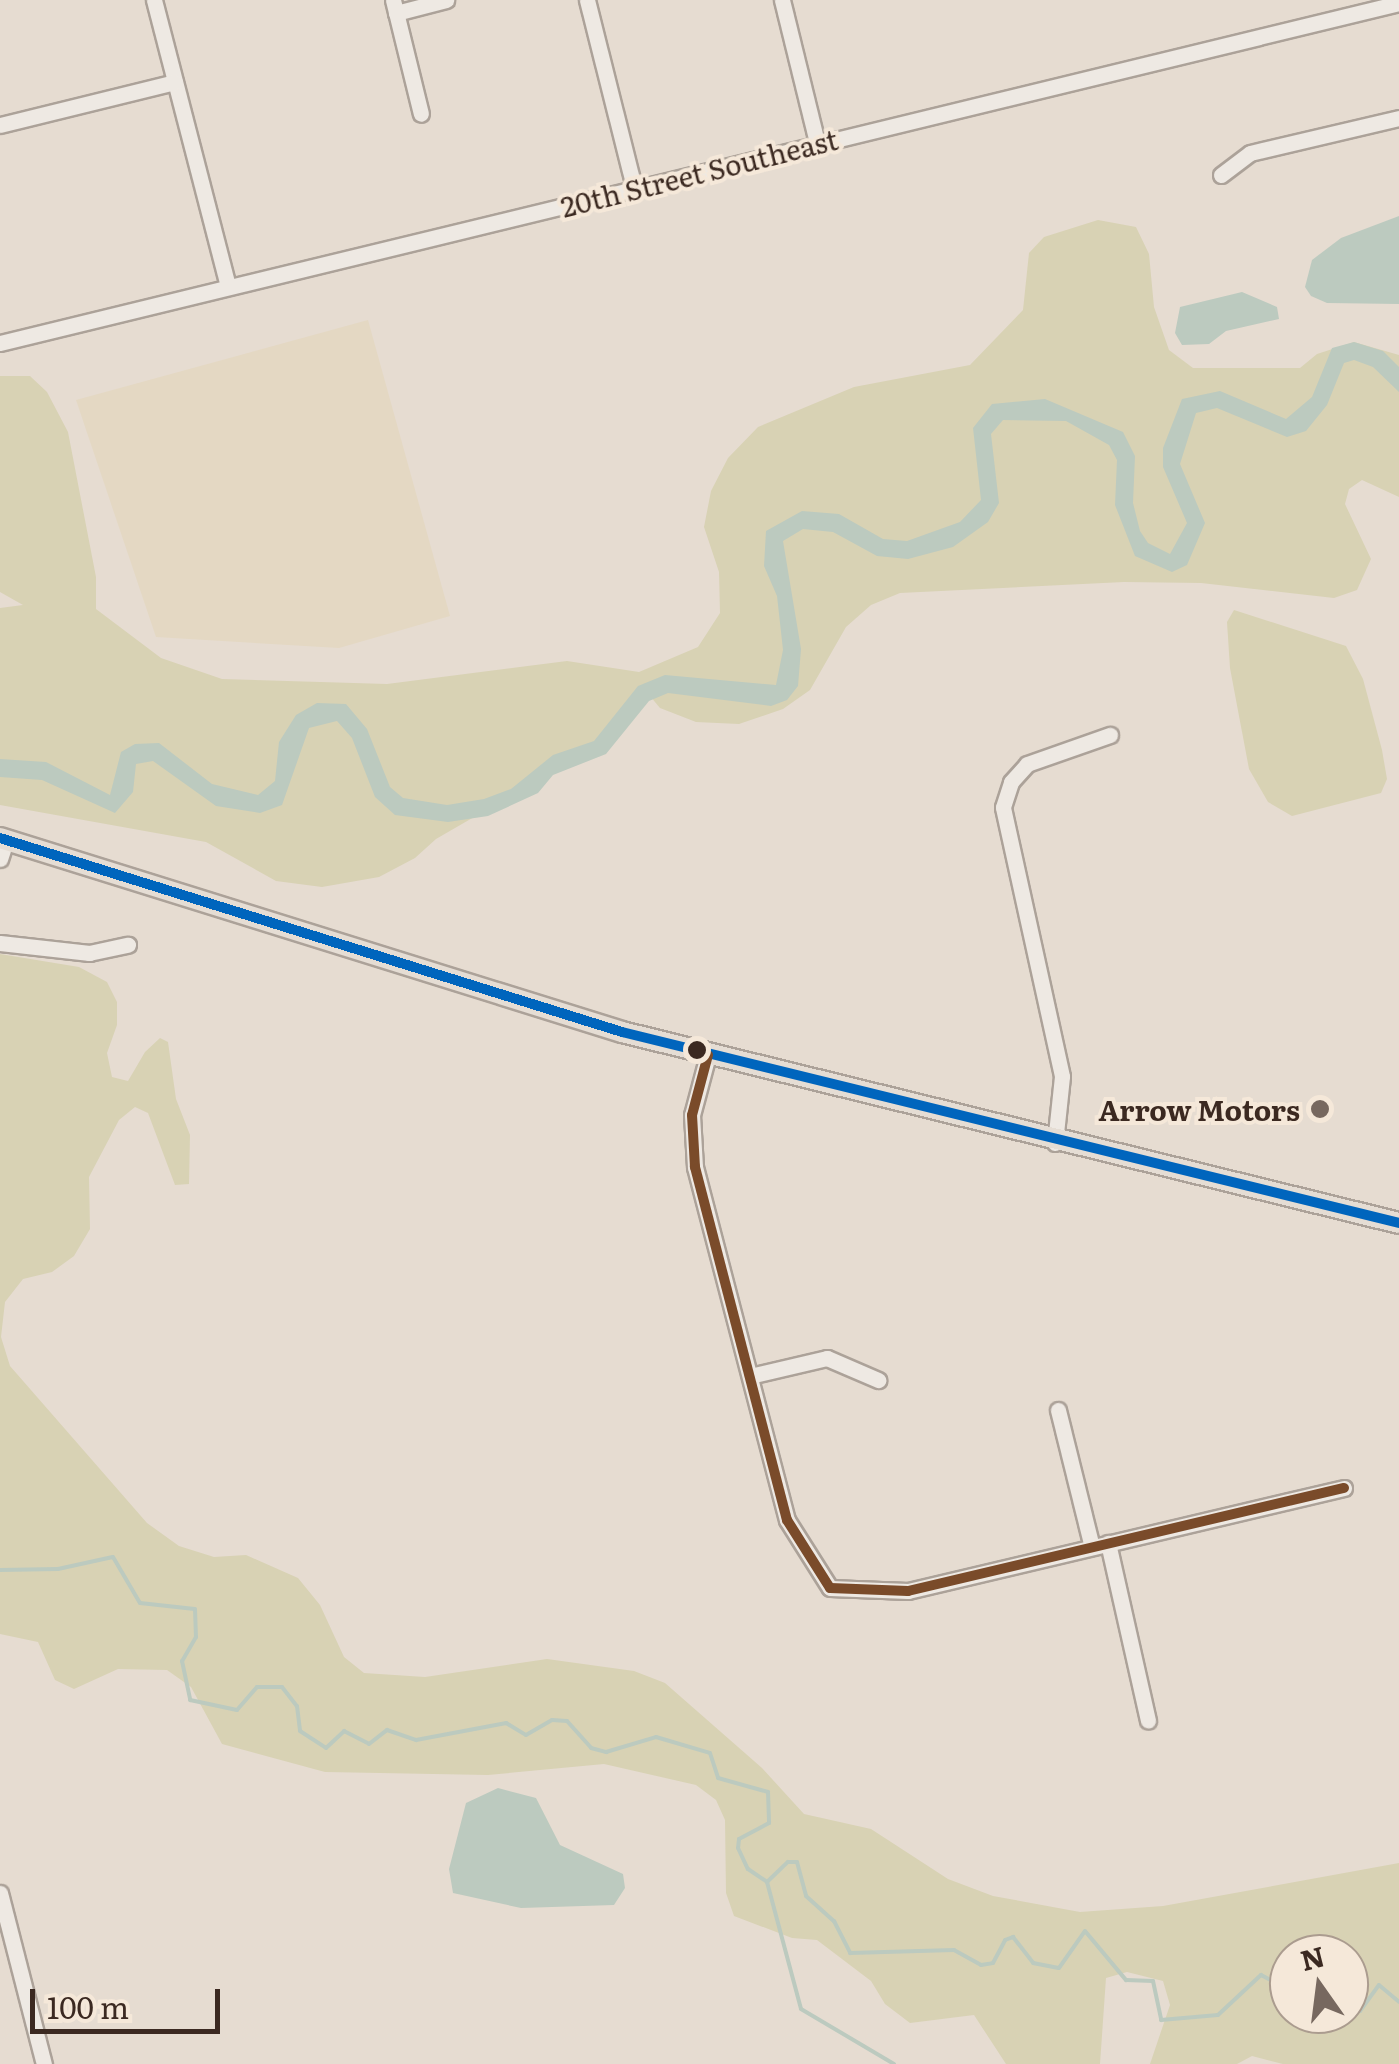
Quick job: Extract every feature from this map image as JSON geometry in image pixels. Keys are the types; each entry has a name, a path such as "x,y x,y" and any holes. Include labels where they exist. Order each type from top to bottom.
{"main road":[{"path":"2,846 708,1055 1054,1143 1399,1223"}],"street":[{"path":"154,0 228,287"},
{"path":"421,114 394,6 446,0"},
{"path":"586,0 634,187"},
{"path":"782,0 817,142"},
{"name":"20th Street Southeast","path":"0,343 1399,3"},
{"path":"0,125 175,82"},
{"path":"1221,175 1250,153 1399,118"},
{"path":"1054,1143 1062,1076 1003,807 1011,782 1027,764 1110,735"},
{"path":"0,942 89,953 128,945"},
{"path":"708,1055 693,1105 692,1154 787,1520 830,1588 895,1594 1344,1488"},
{"path":"750,1376 826,1358 878,1380"},
{"path":"1058,1410 1148,1721"},
{"path":"0,1893 44,2064"}],"shaded area":[{"path":"1399,216 1399,304 1327,303 1311,296 1305,287 1312,260 1341,238"},
{"path":"1098,220 1136,227 1149,254 1154,307 1169,350 1193,368 1300,368 1317,354 1354,342 1399,355 1399,497 1362,480 1349,489 1345,504 1371,559 1357,590 1334,598 1201,583 1124,582 900,593 871,605 846,627 810,690 783,709 739,724 696,722 660,708 645,690 588,751 436,839 415,858 379,877 322,887 276,881 206,842 0,805 0,608 23,605 0,592 0,376 30,376 47,392 68,432 96,577 96,609 161,658 222,679 387,684 567,661 639,672 698,647 720,613 719,572 704,527 711,491 728,458 758,427 854,387 970,365 1023,310 1029,253 1044,237"},
{"path":"1242,292 1277,307 1279,319 1226,331 1209,344 1182,345 1175,333 1180,307"},
{"path":"368,320 450,616 339,648 156,637 76,400"},
{"path":"1354,342 1383,351 1399,367 1399,392 1373,367 1354,360 1344,363 1327,405 1306,431 1287,437 1217,408 1196,413 1180,464 1205,523 1187,565 1172,572 1135,556 1115,505 1117,460 1109,445 1066,421 1003,420 991,434 999,503 988,522 953,547 908,559 877,556 833,532 803,529 783,541 801,649 798,686 787,700 771,706 668,693 649,701 606,754 553,775 538,793 488,816 448,822 395,815 375,797 352,738 337,721 309,728 282,805 260,813 216,806 153,761 136,764 133,792 115,813 42,780 0,777 0,759 46,762 110,795 121,752 135,744 159,743 212,784 258,795 275,781 279,742 296,715 317,703 346,704 367,729 390,787 403,798 447,805 484,799 511,789 553,755 594,741 638,686 665,675 776,685 783,650 777,596 764,566 766,531 802,511 839,514 883,539 907,541 960,522 981,500 973,428 992,404 1045,399 1123,432 1135,456 1133,503 1140,531 1148,543 1170,554 1187,523 1163,467 1163,448 1182,399 1220,391 1286,419 1312,397 1332,348"},
{"path":"1234,610 1346,646 1363,679 1382,750 1387,779 1381,793 1292,816 1268,802 1249,769 1230,668 1227,622"},
{"path":"0,954 79,967 107,982 117,1002 117,1025 107,1053 112,1077 128,1081 145,1052 160,1038 168,1042 176,1099 190,1135 189,1184 175,1185 148,1113 135,1107 119,1120 89,1177 90,1229 74,1256 52,1272 23,1279 5,1302 1,1337 10,1366 147,1523 179,1546 214,1557 246,1555 298,1578 320,1605 344,1657 364,1673 425,1677 547,1659 634,1671 665,1683 762,1768 804,1814 871,1829 948,1879 993,1896 1080,1912 1163,1906 1399,1863 1399,2064 1283,2064 1252,2056 1237,2064 1150,2064 1170,2005 1163,1981 1127,1972 1106,1978 1100,2064 1006,2064 974,2015 910,2023 885,2004 871,1981 817,1940 792,1938 734,1916 726,1893 725,1820 716,1800 696,1785 604,1764 488,1775 325,1772 222,1744 191,1687 167,1670 118,1669 74,1689 55,1680 38,1642 0,1634"},
{"path":"498,1788 536,1798 560,1845 623,1874 625,1888 614,1905 521,1908 453,1893 449,1869 466,1803"}],"waterway":[{"path":"0,1570 58,1569 113,1557 140,1603 195,1609 196,1637 182,1661 190,1700 237,1710 257,1687 282,1687 297,1706 300,1731 326,1748 344,1731 369,1744 387,1730 416,1740 506,1723 526,1735 552,1720 567,1721 591,1748 606,1752 656,1737 710,1753 718,1778 768,1792 769,1823 739,1839 738,1848 748,1869 767,1882"},
{"path":"767,1882 788,1862 797,1862 806,1896 834,1921 850,1953 954,1950 981,1965 993,1963 1005,1940 1013,1937 1033,1963 1059,1968 1085,1931 1126,1980 1153,1981 1161,2020 1218,2015 1261,1975 1269,1979"},
{"path":"767,1882 801,2009 894,2064"},
{"path":"1369,1999 1379,1985 1399,2002"}],"transit line":[{"path":"0,838 622,1032 1399,1223"},
{"path":"708,1055 692,1115 695,1167 787,1520 830,1588 908,1591 1344,1488"}],"place":[{"name":"Arrow Motors","path":"1320,1109"}]}
